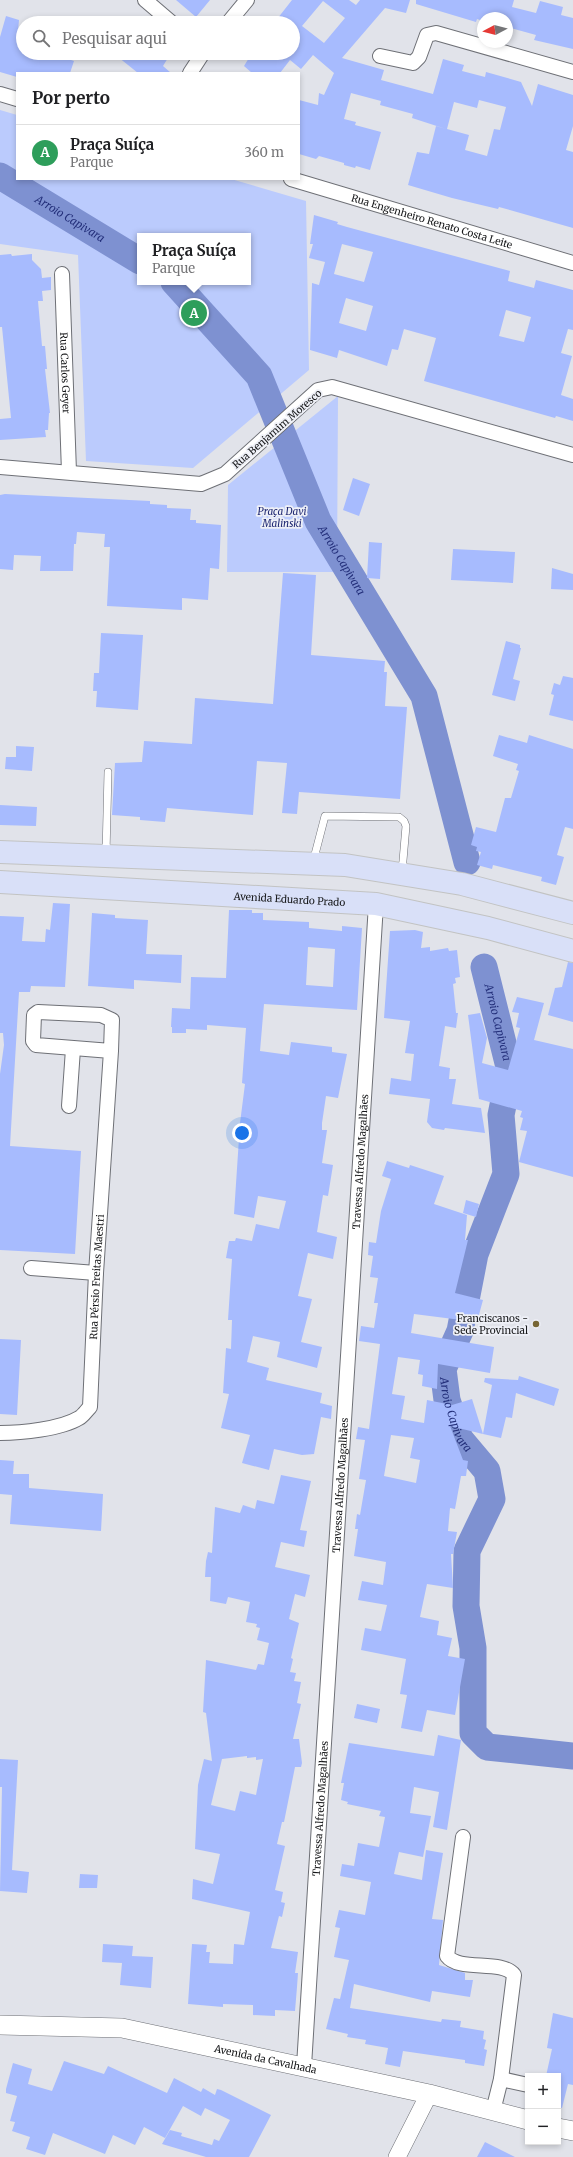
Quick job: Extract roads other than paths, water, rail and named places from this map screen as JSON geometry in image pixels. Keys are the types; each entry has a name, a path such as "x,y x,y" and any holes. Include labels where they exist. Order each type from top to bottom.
{"main road":[{"path":"0,852 345,865 462,884 573,913"},
{"name":"Avenida Eduardo Prado","path":"0,882 376,904 488,928 573,951"},
{"name":"Avenida da Cavalhada","path":"0,2025 122,2028 429,2094 525,2119"},
{"path":"561,2129 573,2131"}],"street":[{"path":"145,0 164,16"},
{"path":"234,16 247,0"},
{"path":"380,56 413,63 419,57 427,35 436,33 573,72"},
{"path":"191,72 198,60"},
{"path":"0,94 16,99"},
{"name":"Rua Engenheiro Renato Costa Leite","path":"294,180 573,263"},
{"name":"Rua Carlos Geyer","path":"62,274 69,472"},
{"name":"Rua Benjamim Moresco","path":"0,467 201,484 212,481 225,474 318,390 332,387 573,455"},
{"name":"Travessa Alfredo Magalhães","path":"304,2066 376,904"},
{"name":"Rua Pérsio Freitas Maestri","path":"0,1432 29,1431 61,1425 79,1418 90,1407 96,1273 112,1020 107,1016 38,1012 34,1015 33,1041 36,1045 110,1051"},
{"path":"69,1106 73,1049"},
{"path":"31,1268 96,1273"},
{"path":"463,1837 447,1956 454,1961 507,1970 514,1975 501,2079 493,2111"},
{"path":"501,2079 525,2084"},
{"path":"397,2157 429,2094"}],"lane":[{"path":"106,856 108,772"},
{"path":"312,864 314,850 325,816 399,817 404,821 406,826 402,875"}],"waterway":[{"name":"Arroio Capivara","path":"0,176 137,259"},
{"name":"Arroio Capivara","path":"177,285 259,376 318,521 424,696 467,862"},
{"name":"Arroio Capivara","path":"484,967 510,1071 501,1115 506,1174 475,1254 460,1331 443,1369 447,1400 460,1439 487,1471 492,1499 467,1551 466,1606 473,1648 473,1733 487,1747 573,1756"}],"place":[{"name":"Praça Suíça","path":"194,313"},
{"name":"Franciscanos - Sede Provincial","path":"536,1324"}],"park label":[{"name":"Praça Davi Malinski","path":"282,516"}]}
